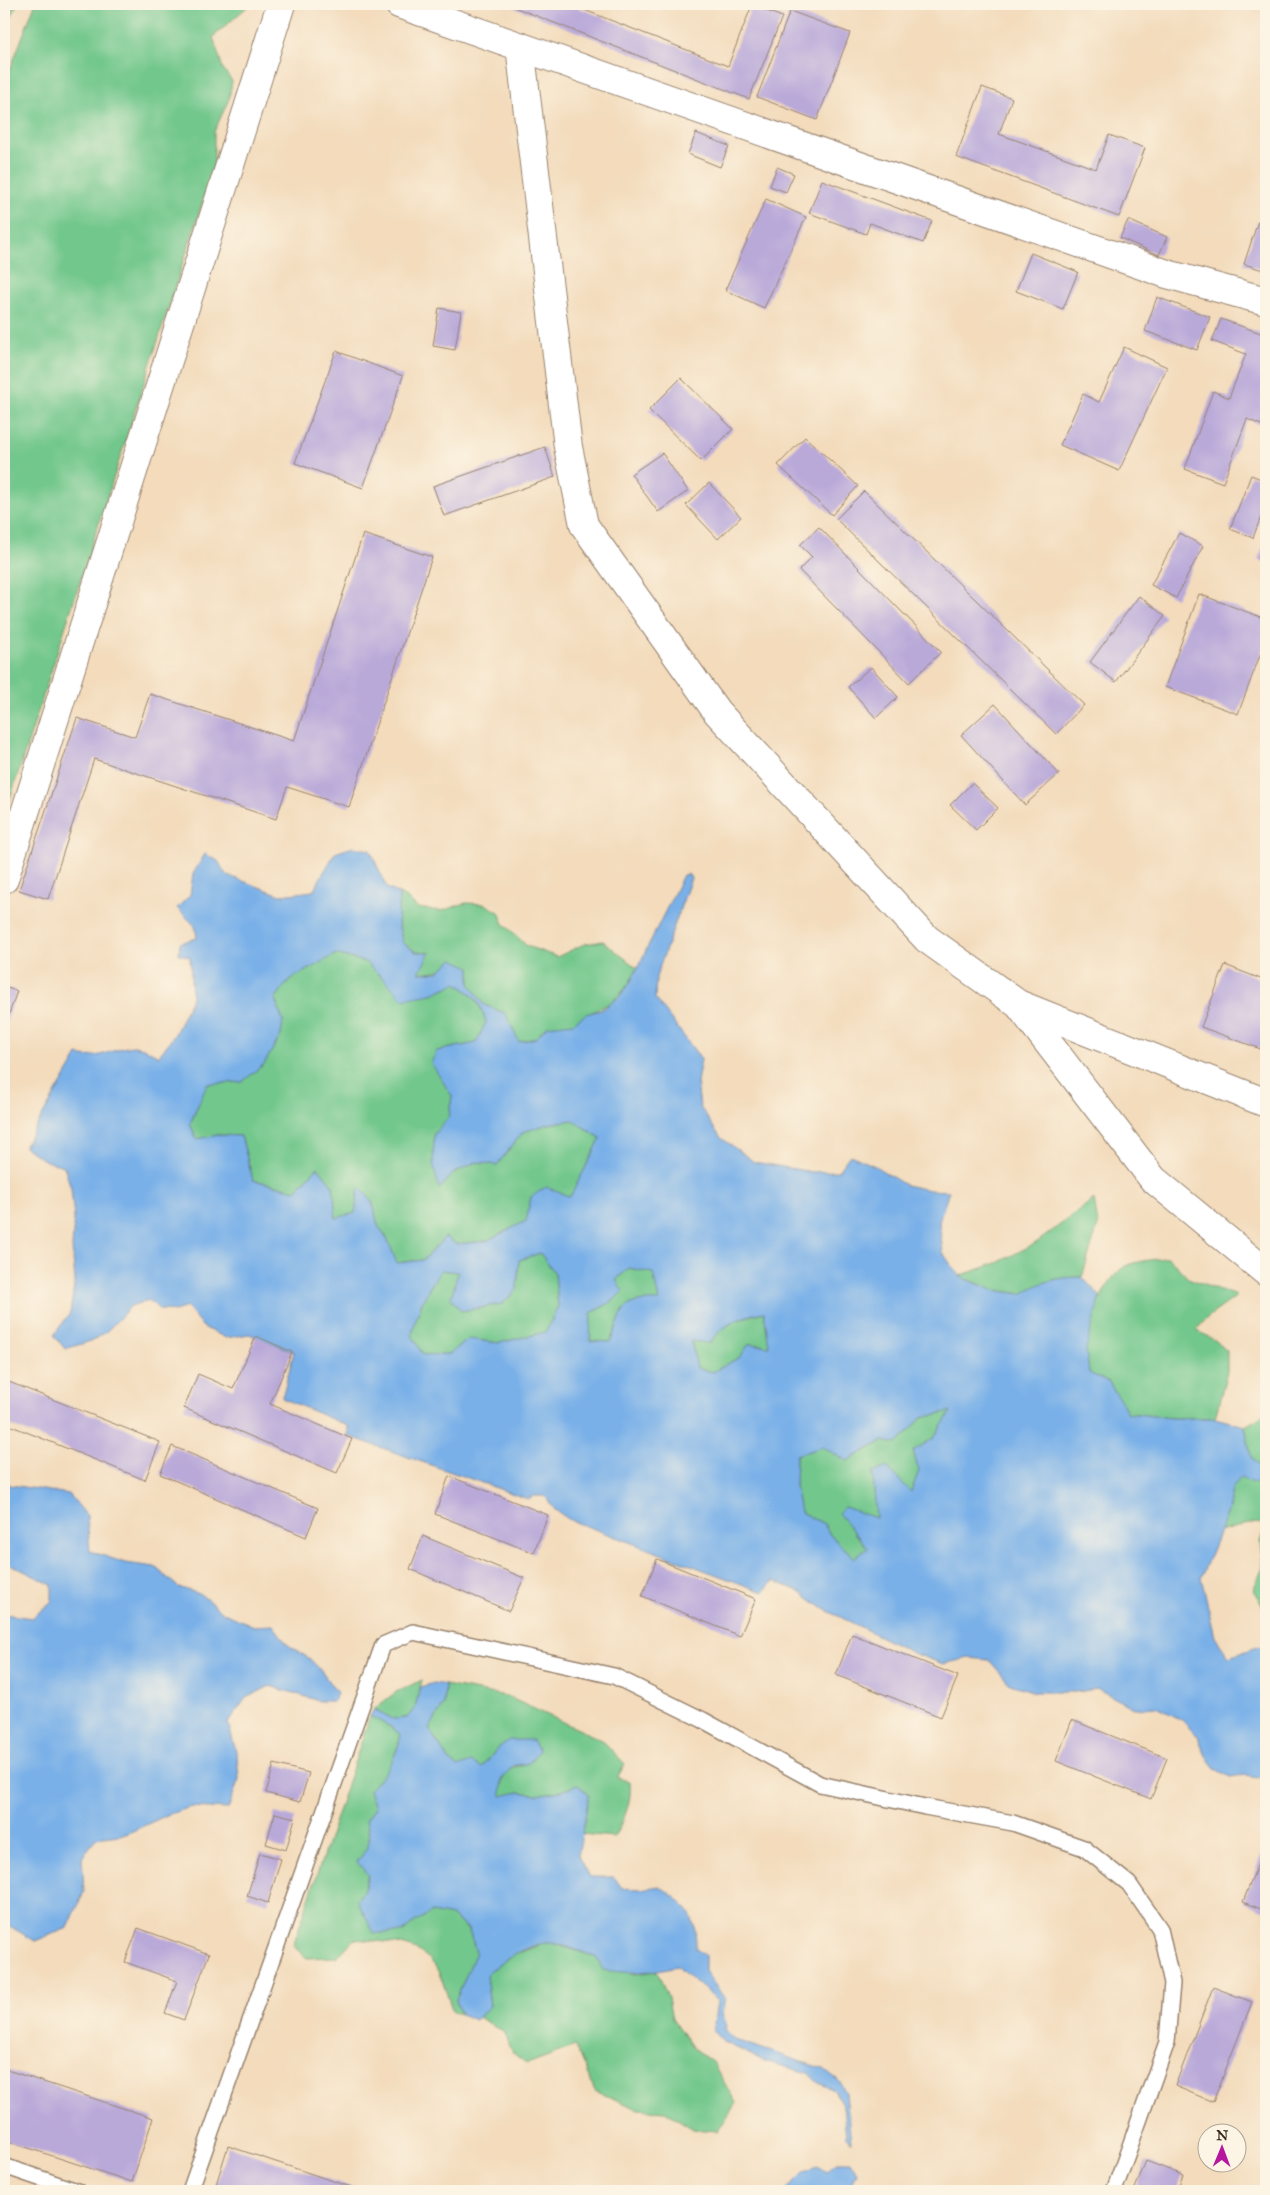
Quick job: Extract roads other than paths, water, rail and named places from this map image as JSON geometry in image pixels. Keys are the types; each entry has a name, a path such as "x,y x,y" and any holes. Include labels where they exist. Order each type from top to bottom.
{"street":[{"path":"4,879 281,4"},
{"path":"399,4 1167,274 1266,301"},
{"path":"520,46 568,448 584,525 717,712 927,939 1018,1004 1266,1103"},
{"path":"1018,1004 1153,1179 1266,1272"}],"lane":[{"path":"190,2191 383,1645 413,1632 614,1676 703,1720 820,1784 925,1808 1013,1823 1084,1848 1129,1884 1160,1929 1172,1983 1168,2042 1114,2191"},
{"path":"4,2166 77,2191"}],"water":[{"path":"353,847 370,850 387,888 399,894 398,923 403,943 416,952 430,952 419,973 438,972 453,959 470,967 470,984 484,1005 505,1013 519,1042 536,1038 547,1026 573,1023 586,1014 601,1010 619,997 630,983 683,875 688,874 691,878 656,977 655,998 701,1059 697,1082 700,1107 720,1137 754,1162 812,1172 838,1171 850,1155 875,1166 905,1185 929,1190 949,1191 939,1222 943,1253 959,1276 993,1290 1022,1294 1050,1281 1082,1277 1100,1296 1086,1349 1089,1373 1109,1382 1128,1413 1171,1418 1215,1418 1245,1426 1251,1457 1266,1476 1266,1484 1252,1483 1241,1477 1232,1489 1228,1512 1201,1577 1215,1637 1229,1657 1266,1644 1266,1776 1263,1778 1245,1775 1230,1777 1215,1768 1207,1758 1198,1737 1182,1720 1157,1707 1134,1708 1098,1689 1075,1692 1035,1692 1010,1684 989,1660 969,1658 943,1664 913,1653 824,1609 797,1590 774,1581 763,1592 570,1520 555,1510 545,1496 533,1496 528,1499 348,1436 348,1426 282,1398 294,1352 249,1334 226,1338 203,1327 187,1307 175,1311 160,1310 149,1300 131,1306 106,1332 94,1340 65,1349 54,1335 70,1313 75,1280 72,1248 74,1218 71,1188 64,1166 46,1161 24,1147 78,1055 92,1056 136,1046 159,1056 175,1034 192,998 190,957 179,954 180,943 197,938 195,926 177,908 190,895 193,874 205,854 218,861 226,875 281,895 313,891 335,853","holes":["336,954 365,962 403,999 432,994 456,983 468,991 476,999 486,1022 476,1043 437,1051 431,1063 452,1096 449,1117 434,1134 433,1163 439,1189 454,1173 476,1162 497,1165 523,1132 548,1124 572,1120 601,1138 570,1197 546,1187 531,1197 526,1221 486,1241 456,1244 445,1237 423,1260 397,1263 387,1238 378,1226 372,1200 359,1187 355,1213 336,1218 333,1186 318,1167 296,1190 253,1180 241,1136 218,1135 197,1139 190,1124 207,1084 242,1082 264,1064 281,1035 283,1021 275,999 289,980","540,1253 555,1273 558,1306 546,1332 499,1343 469,1339 449,1354 423,1355 412,1335 423,1301 441,1270 458,1272 451,1298 461,1311 502,1304 517,1290 519,1260","629,1268 653,1273 659,1301 636,1302 630,1305 622,1314 610,1342 590,1341 591,1313 613,1301 623,1291 616,1280","764,1312 769,1346 749,1344 740,1357 713,1372 697,1368 691,1341 710,1343 727,1326 748,1316","951,1411 934,1438 913,1451 919,1471 911,1492 887,1467 873,1473 876,1518 844,1507 838,1513 868,1548 855,1558 830,1535 824,1524 800,1512 795,1486 796,1455 823,1447 847,1461 883,1441 897,1444 921,1418"]},
{"path":"4,1484 69,1494 87,1516 90,1551 125,1563 155,1567 178,1587 200,1594 224,1613 254,1626 273,1625 288,1645 310,1659 337,1693 334,1701 320,1701 270,1686 246,1698 228,1723 237,1755 239,1779 228,1809 191,1807 167,1815 126,1834 96,1838 82,1858 84,1892 68,1928 35,1941 4,1923 4,1614 32,1618 52,1601 52,1585 4,1561"},
{"path":"434,1683 445,1685 444,1704 429,1729 449,1760 458,1767 471,1762 482,1768 498,1748 509,1740 533,1740 539,1750 529,1763 513,1766 502,1779 501,1796 519,1792 537,1795 561,1791 578,1785 589,1795 578,1856 589,1877 614,1877 622,1888 640,1889 660,1886 684,1906 692,1919 696,1937 696,1949 705,1955 705,1971 725,1999 722,2014 726,2023 725,2031 735,2040 824,2069 839,2081 846,2093 851,2142 846,2137 843,2106 834,2090 817,2082 808,2073 764,2061 724,2042 713,2030 717,2001 677,1966 640,1972 603,1970 596,1957 551,1943 535,1945 507,1959 486,1976 490,2006 475,2020 461,2014 456,2000 476,1952 469,1930 452,1916 432,1912 416,1921 402,1933 374,1933 357,1900 364,1890 368,1875 357,1862 369,1842 366,1820 375,1808 369,1790 390,1765 397,1751 401,1735 391,1727 370,1716 374,1709 393,1719 407,1718 415,1708 420,1687"},
{"path":"836,2162 850,2162 856,2173 851,2184 855,2191 785,2191 803,2173 816,2166 827,2171"}]}
